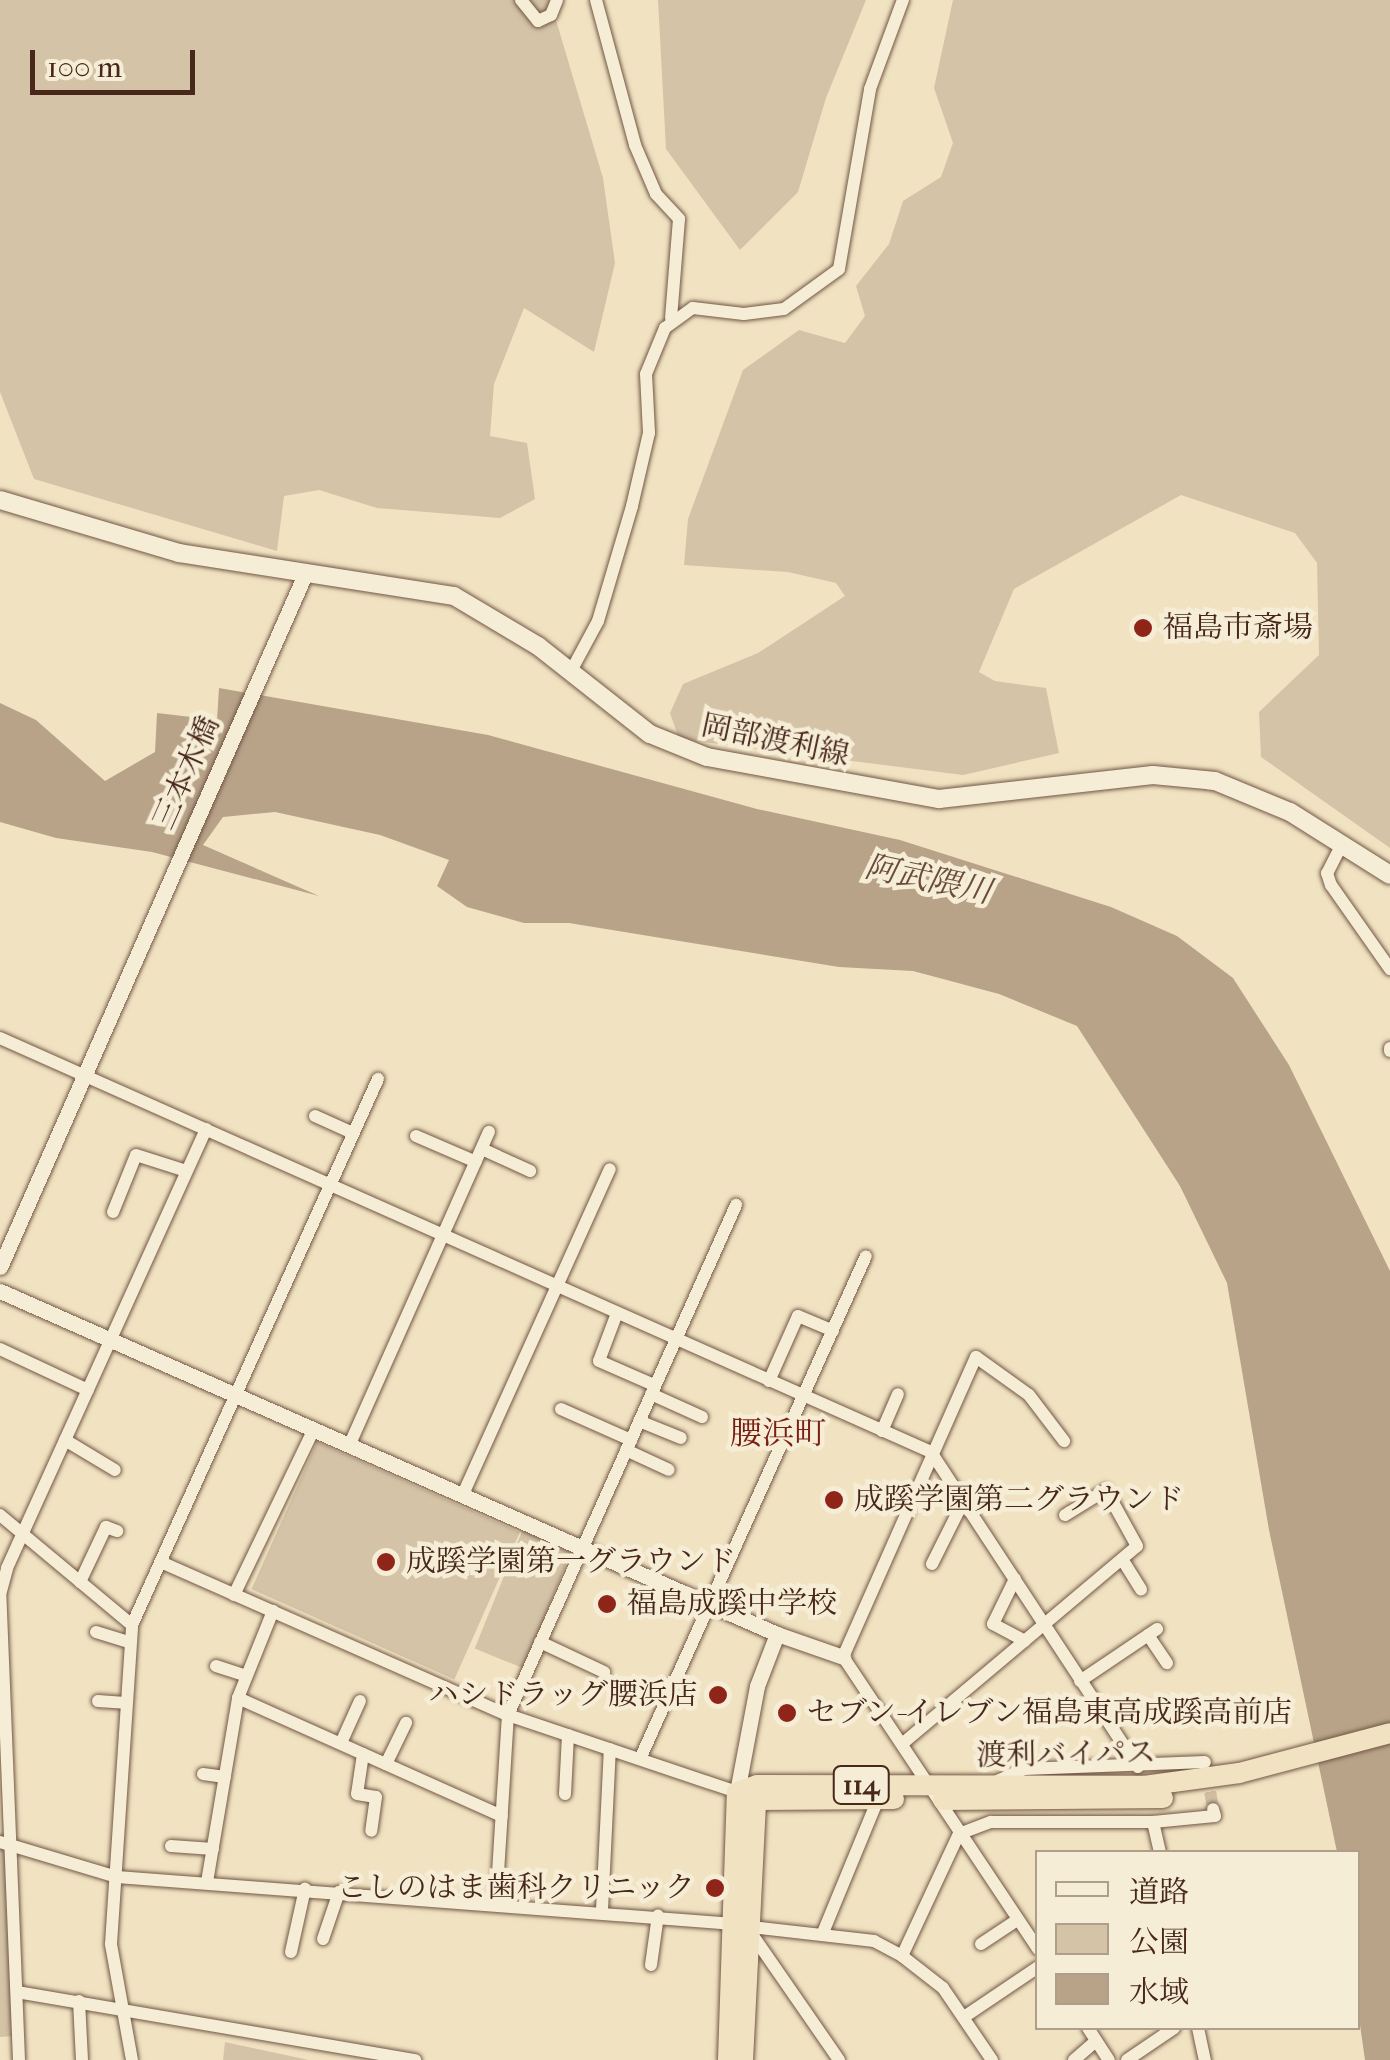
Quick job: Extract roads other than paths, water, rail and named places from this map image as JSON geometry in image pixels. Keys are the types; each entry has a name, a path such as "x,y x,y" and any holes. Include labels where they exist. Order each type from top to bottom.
{"highway":[{"name":"渡利バイパス","path":"750,1792 878,1799 983,1787 1144,1786 1256,1776 1390,1733"},
{"name":"渡利バイパス","path":"750,1792 1140,1800 1390,1745"},
{"path":"743,2060 750,1792"},
{"path":"728,2060 748,1927"}],"main road":[{"name":"岡部渡利線","path":"0,500 144,545 454,596 492,614 650,734 707,756 938,799 1153,776 1215,781 1290,812 1390,875"}],"street":[{"path":"521,0 538,21 551,16 557,0"},
{"path":"570,673 598,621 648,444 648,368 671,318 679,219 656,194 634,145 596,0"},
{"path":"671,318 693,308 744,314 784,309 839,269 870,89 903,0"},
{"name":"三本木橋","path":"0,1267 306,572"},
{"path":"1342,844 1328,873 1331,885 1390,969"},
{"path":"0,1038 930,1452 1138,1767"},
{"path":"132,2060 119,2006 111,1944 132,1625 163,1564 378,1079"},
{"path":"315,1116 354,1133"},
{"path":"19,2060 5,1843 0,1596 22,1533 206,1129"},
{"path":"349,1446 489,1132"},
{"path":"416,1136 530,1171"},
{"path":"113,1212 136,1155 186,1171"},
{"path":"464,1492 610,1170"},
{"path":"496,1905 508,1716 736,1204"},
{"path":"640,1759 866,1256"},
{"path":"0,1291 114,1337 349,1446 464,1492 777,1634 843,1657 1035,1945"},
{"path":"617,1313 599,1361 702,1418"},
{"path":"769,1381 798,1316 833,1331"},
{"path":"0,1349 88,1390"},
{"path":"843,1657 930,1452 976,1357 1029,1395 1064,1441"},
{"path":"882,1431 898,1394"},
{"path":"560,1408 670,1470"},
{"path":"638,1421 681,1438"},
{"path":"234,1595 314,1429"},
{"path":"65,1440 116,1470"},
{"path":"902,1744 1137,1546 1106,1490 1065,1514"},
{"path":"932,1564 964,1500"},
{"path":"0,1515 132,1625"},
{"path":"80,1582 106,1527 117,1531"},
{"path":"1122,1559 1141,1590"},
{"path":"163,1564 508,1716 750,1792 748,1760 758,1686 777,1634"},
{"path":"1015,1579 992,1624 1026,1641"},
{"path":"207,1882 238,1698 272,1611"},
{"path":"96,1632 128,1642"},
{"path":"1080,1681 1153,1632 1168,1663"},
{"path":"540,1642 604,1672"},
{"path":"216,1666 246,1676"},
{"path":"238,1698 502,1816"},
{"path":"98,1701 125,1703"},
{"path":"341,1744 360,1701"},
{"path":"386,1764 406,1723"},
{"path":"565,1794 568,1735"},
{"path":"602,1910 610,1749"},
{"path":"363,1754 358,1794 376,1797 372,1832"},
{"path":"983,1787 1024,1769 1205,1762"},
{"path":"203,1774 225,1777"},
{"path":"822,1934 878,1799"},
{"path":"902,1956 959,1834 992,1822 1153,1822 1215,1816 1213,1809"},
{"path":"1153,1822 1160,1850"},
{"path":"5,1843 117,1877 602,1910 874,1941 902,1956 943,1988 992,2060"},
{"path":"171,1846 213,1849"},
{"path":"292,1952 305,1889"},
{"path":"324,1939 339,1892"},
{"path":"651,1966 658,1915"},
{"path":"981,1944 1017,1920"},
{"path":"748,1927 839,2060"},
{"path":"964,2017 1035,1968"},
{"path":"17,1992 119,2006 415,2060"},
{"path":"79,2001 82,2060"},
{"path":"1089,2030 1108,2060"},
{"path":"1127,2060 1171,2030"},
{"path":"1198,2030 1205,2060"},
{"path":"1074,2060 1096,2040"}],"water":[{"name":"阿武隈川","path":"219,688 488,735 757,809 900,840 1111,907 1177,936 1233,978 1289,1065 1390,1271 1390,2060 1365,2060 1360,2025 1360,1850 1337,1850 1269,1530 1227,1283 1180,1186 1077,1026 999,994 913,971 839,967 569,923 524,923 467,907 437,886 449,860 380,835 275,812 223,817 203,845 319,896 152,852 56,838 0,822 0,703 36,720 105,781 155,752 157,713 217,720"}],"tunnel":[{"path":"1207,1774 1213,1809"}],"place":[{"name":"福島市斎場","path":"1143,628"},
{"name":"成蹊学園第二グラウンド","path":"834,1500"},
{"name":"成蹊学園第一グラウンド","path":"386,1562"},
{"name":"福島成蹊中学校","path":"607,1604"},
{"name":"ハシドラッグ腰浜店","path":"718,1695"},
{"name":"セブン-イレブン福島東高成蹊高前店","path":"787,1713"},
{"name":"こしのはま歯科クリニック","path":"715,1888"}],"district":[{"name":"腰浜町","path":"778,1434"}]}
